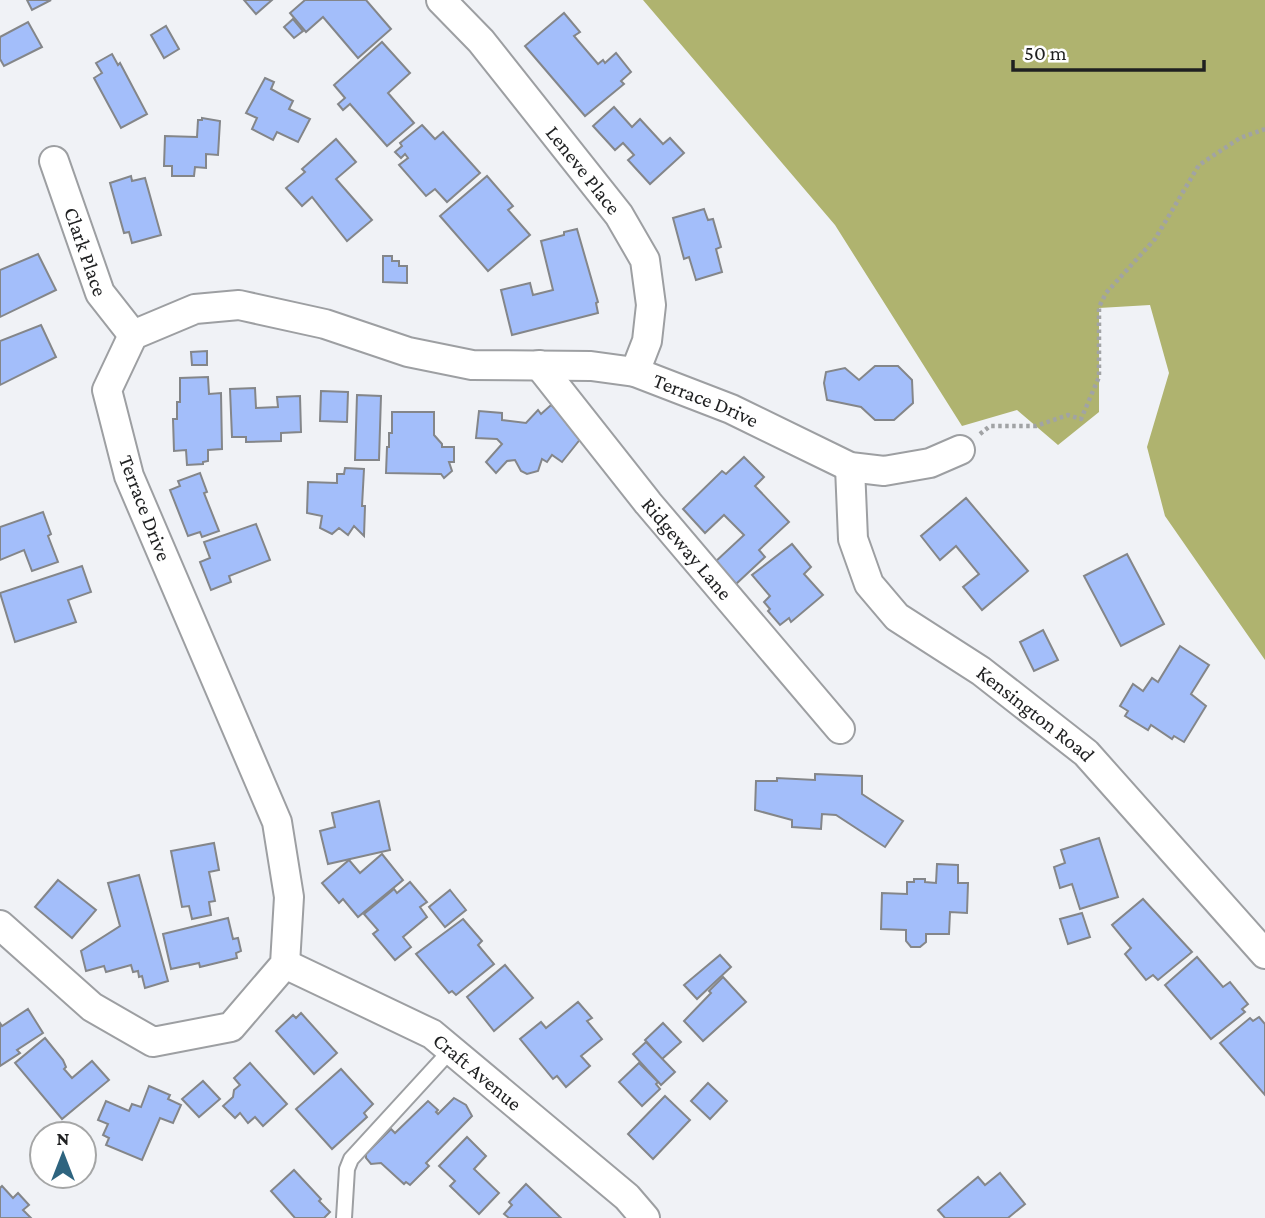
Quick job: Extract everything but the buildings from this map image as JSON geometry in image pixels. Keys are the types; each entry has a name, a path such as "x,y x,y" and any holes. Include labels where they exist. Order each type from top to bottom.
{"street":[{"name":"Leneve Place","path":"441,0 481,41 619,215 645,260 651,304 647,341 635,372"},
{"name":"Clark Place","path":"54,161 100,293 133,335"},
{"name":"Terrace Drive","path":"285,964 289,897 276,822 129,476 107,390 133,335 195,309 239,304 325,324 421,355 472,365 590,366 635,372 731,409 850,467 884,471 930,463 960,450"},
{"name":"Ridgeway Lane","path":"539,365 648,503 840,729"},
{"name":"Kensington Road","path":"850,467 853,538 869,584 898,617 981,671 1086,753 1265,954"},
{"path":"0,925 92,1007 153,1042 232,1027 285,964"},
{"name":"Craft Avenue","path":"285,964 432,1034 627,1197 645,1218"}],"lane":[{"path":"344,1218 347,1169 351,1159 451,1050"}],"path":[{"path":"960,450 990,426 1037,426 1068,415 1081,419 1099,377 1099,307 1106,293 1155,239 1199,165 1240,138 1265,129"}],"green space":[{"path":"643,0 1265,0 1265,660 1165,516 1147,447 1169,373 1150,305 1099,308 1099,412 1058,445 1017,410 962,426 835,225"}]}
